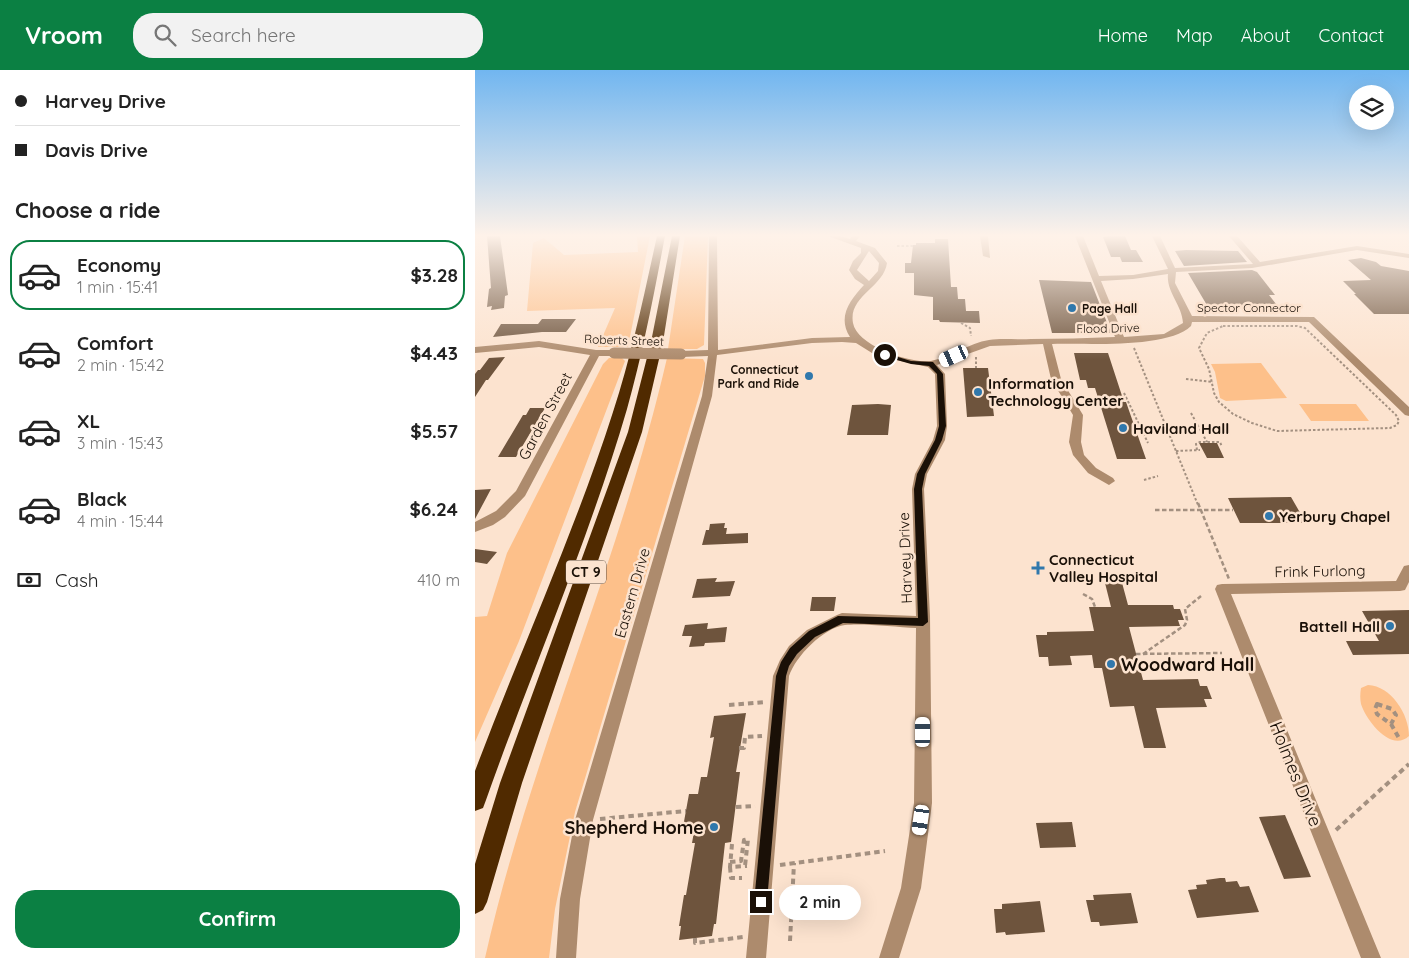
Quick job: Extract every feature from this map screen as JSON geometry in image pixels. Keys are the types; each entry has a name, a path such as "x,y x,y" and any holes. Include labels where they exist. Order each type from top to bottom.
{"highway":[{"name":"CT 9","path":"475,800 613,434 638,344 652,277"},
{"name":"CT 9","path":"475,902 511,783 635,432 653,362 668,277"}],"street":[{"name":"Eastern Drive","path":"566,958 570,899 585,820 603,750 707,396 713,352 713,277"},
{"path":"859,277 869,285"},
{"path":"857,340 851,330 848,319 850,309 856,299 877,277"},
{"path":"1121,341 1096,279 1125,277"},
{"path":"1171,277 1171,284 1188,320"},
{"name":"Spector Connector","path":"1188,320 1311,319 1409,413"},
{"name":"Flood Drive","path":"931,364 989,343 1121,341 1169,336 1183,330 1188,324 1188,320"},
{"path":"713,352 740,351 810,339 835,338 857,340 893,358 931,364"},
{"path":"1047,341 1057,380 1068,395 1078,417 1075,442 1078,453 1085,465 1098,476 1109,481"},
{"name":"Roberts Street","path":"475,350 539,344 596,353 681,354 713,352"},
{"name":"Garden Street","path":"475,527 501,513 521,493 596,353"},
{"name":"Harvey Drive","path":"889,958 911,888 923,803 923,622 918,489 921,474 939,440 942,426 940,374 931,364"},
{"name":"Frink Furlong","path":"1221,585 1400,586 1409,570"},
{"name":"Holmes Drive","path":"1221,585 1371,958"},
{"path":"756,958 781,676 785,665 794,651 812,634 842,619 923,622"}],"path":[{"path":"961,323 970,328 971,336"},
{"path":"1223,326 1297,326 1310,332 1396,415 1399,421 1395,427 1389,428 1267,430 1239,417 1217,400 1213,382 1199,348 1199,344 1209,330 1223,326"},
{"path":"1133,347 1230,581 1221,585"},
{"path":"976,368 977,356"},
{"path":"1186,379 1213,382"},
{"path":"1124,393 1148,443"},
{"path":"1191,414 1207,442"},
{"path":"1176,450 1199,450 1195,446 1197,442 1220,442 1222,447"},
{"path":"1144,480 1158,476"},
{"path":"1155,510 1233,510"},
{"path":"1083,594 1092,599 1095,607"},
{"path":"1143,654 1185,625 1187,620 1185,609 1201,596"},
{"path":"1135,654 1222,652"},
{"path":"729,705 767,702 767,710"},
{"path":"1391,724 1396,715 1392,709 1377,704 1375,709 1377,714 1391,724 1400,740"},
{"path":"763,744 765,727"},
{"path":"739,748 744,748 745,737 764,735"},
{"path":"1337,830 1409,764"},
{"path":"755,816 757,797"},
{"path":"736,807 757,806"},
{"path":"585,820 686,811"},
{"path":"750,874 753,836"},
{"path":"730,865 741,861 744,840 749,840 745,866"},
{"path":"732,844 731,878 742,878"},
{"path":"776,865 885,851"},
{"path":"790,940 794,863"},
{"path":"730,865 751,865"},
{"path":"695,938 695,943 743,937 744,928"}],"shaded area":[{"path":"530,277 642,277 628,347 598,347 615,308 527,311"},
{"path":"679,277 706,277 704,345 697,349 668,349"},
{"path":"609,358 622,358 625,361 519,641 475,742 475,617 487,616 507,553 603,364"},
{"path":"667,358 703,359 705,363 705,376 575,812 555,909 549,958 485,958 504,882 526,807 625,509 648,434"},
{"path":"1261,363 1287,398 1226,401 1220,398 1215,372 1211,364"},
{"path":"1299,404 1356,404 1369,421 1311,421"},
{"path":"1368,685 1384,690 1397,703 1406,719 1409,736 1402,740 1387,738 1374,726 1364,711 1360,696 1361,688"}],"building":[{"path":"490,277 506,277 508,295 505,296 504,308 491,310 492,306 487,307 489,289 491,288"},
{"path":"914,277 950,277 951,287 957,287 958,299 965,299 966,311 979,311 980,323 940,322 939,320 933,320 933,297 914,295"},
{"path":"1191,277 1261,277 1275,295 1269,295 1276,304 1255,304 1257,307 1208,307"},
{"path":"1368,277 1409,277 1409,314 1374,314 1343,281 1371,280"},
{"name":"Page Hall","path":"1039,280 1091,282 1111,333 1052,333"},
{"path":"542,319 576,319 566,332 542,332 493,337 501,324 538,324"},
{"path":"1074,353 1108,353 1146,459 1117,459 1095,388 1088,388 1086,380 1080,380"},
{"path":"505,357 475,397 475,374 478,370 489,358"},
{"name":"Information Technology Center","path":"963,368 988,368 994,416 967,417"},
{"path":"852,405 891,405 888,435 847,435"},
{"path":"530,408 545,408 516,457 498,457 523,415 526,415"},
{"path":"1199,443 1217,443 1224,458 1207,458"},
{"path":"491,489 475,519 475,490"},
{"name":"Yerbury Chapel","path":"1291,497 1306,523 1240,523 1228,498"},
{"path":"725,523 724,528 727,528 726,534 748,533 748,543 702,545 706,530 709,530 710,524"},
{"path":"475,549 497,552 487,564 475,562"},
{"path":"717,578 715,582 735,581 730,596 692,598 697,579"},
{"name":"Woodward Hall","path":"1104,579 1121,579 1128,605 1173,605 1174,609 1180,609 1184,620 1178,620 1180,626 1129,627 1143,680 1198,679 1200,686 1207,686 1212,699 1204,699 1207,707 1156,708 1166,748 1144,748 1134,706 1110,707 1102,668 1094,668 1092,655 1070,656 1072,665 1049,666 1048,657 1039,657 1036,635 1047,635 1047,632 1094,631 1089,607 1111,607"},
{"path":"812,597 836,597 834,611 810,611"},
{"name":"Battell Hall","path":"1409,610 1409,654 1353,655 1346,641 1379,641 1362,611"},
{"path":"708,623 707,629 727,627 725,642 705,643 704,646 689,647 692,636 682,636 685,625"},
{"name":"Shepherd Home","path":"746,713 736,772 740,772 731,842 725,843 716,924 714,924 712,936 679,940 681,926 679,926 684,895 686,895 695,843 692,843 695,826 683,827 689,794 698,794 701,777 707,777 714,737 710,738 714,716"},
{"path":"1285,815 1311,877 1284,879 1259,817"},
{"path":"1072,822 1076,847 1040,848 1036,823"},
{"path":"1225,878 1226,882 1237,881 1240,887 1249,886 1259,912 1197,918 1188,890 1197,889 1196,885 1207,884 1206,880"},
{"path":"1131,893 1138,923 1100,926 1099,922 1091,922 1086,900 1094,900 1093,895"},
{"path":"1040,901 1045,932 1006,935 1005,932 996,933 994,909 1002,909 1002,904"}],"place":[{"name":"Page Hall","path":"1072,308"},
{"name":"Connecticut Park and Ride","path":"809,376"},
{"name":"Information Technology Center","path":"978,392"},
{"name":"Haviland Hall","path":"1123,428"},
{"name":"Yerbury Chapel","path":"1269,516"},
{"name":"Connecticut Valley Hospital","path":"1038,568"},
{"name":"Battell Hall","path":"1390,626"},
{"name":"Woodward Hall","path":"1111,664"},
{"name":"Shepherd Home","path":"714,827"}],"route":[{"path":"761,902 781,676 785,665 794,651 812,634 842,619 923,622 918,489 921,474 939,440 942,426 940,374 931,364 911,362 885,355"}]}
